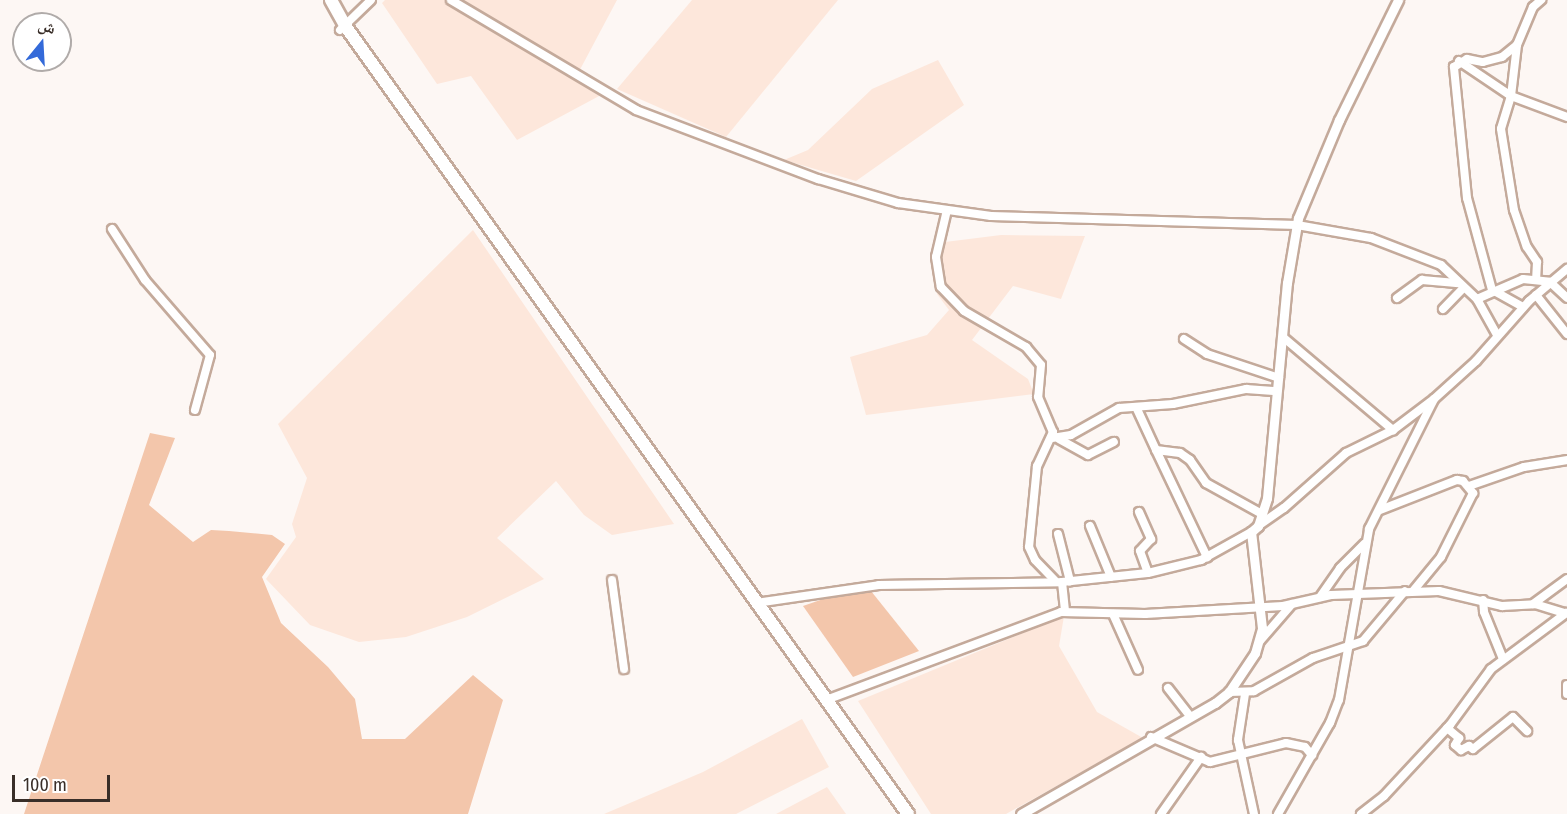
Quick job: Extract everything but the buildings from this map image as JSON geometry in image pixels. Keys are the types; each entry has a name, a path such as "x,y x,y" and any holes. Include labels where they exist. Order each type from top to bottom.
{"highway":[{"path":"324,0 898,814"},
{"path":"331,0 343,29 908,814"}],"street":[{"path":"343,29 371,0"},
{"path":"451,0 650,116 818,179 898,203 947,210 1081,221 1297,225 1406,249 1441,265 1476,299 1497,335"},
{"path":"1260,641 1254,529 1262,514 1297,225 1339,120 1398,0"},
{"path":"1536,279 1537,262 1527,247 1514,210 1501,129 1511,96 1517,45 1533,7 1541,0"},
{"path":"1459,61 1483,62 1502,57 1517,45"},
{"path":"1459,61 1511,96 1567,117"},
{"path":"1459,61 1454,67 1467,198 1492,290 1523,307"},
{"path":"947,210 936,247 937,279 964,311 1026,347 1041,365 1038,397 1052,426 1055,438 1088,455 1114,442"},
{"path":"112,229 145,280 210,355 195,410"},
{"path":"756,603 879,585 1063,581 1111,577 1148,573 1207,557 1284,508 1346,453 1393,430 1434,399 1476,361 1523,307 1567,269"},
{"path":"1476,299 1492,290 1523,279 1550,282 1567,298"},
{"path":"1397,298 1422,280 1462,285"},
{"path":"1443,309 1462,285"},
{"path":"1536,295 1567,334"},
{"path":"1284,338 1393,430"},
{"path":"1184,339 1207,354 1279,378"},
{"path":"1063,581 1035,560 1029,547 1037,466 1055,438 1071,435 1107,411 1137,409 1246,389 1277,391"},
{"path":"1278,814 1312,755 1339,700 1364,544 1434,399"},
{"path":"1137,409 1207,557"},
{"path":"1156,450 1180,453 1190,460 1206,483 1262,514"},
{"path":"1469,486 1524,467 1567,460"},
{"path":"1229,692 1245,694 1273,683 1313,658 1367,638 1441,557 1472,500 1469,486 1460,480 1442,483 1380,510"},
{"path":"1139,512 1151,539 1140,550 1148,573"},
{"path":"1090,526 1111,577"},
{"path":"1058,534 1065,612"},
{"path":"1320,597 1340,568 1364,544"},
{"path":"612,580 624,669"},
{"path":"1533,604 1550,589 1565,585"},
{"path":"826,700 1028,622 1065,612 1113,614 1292,604 1320,597 1409,591 1454,592 1511,607 1533,604 1566,613"},
{"path":"1483,600 1484,612 1503,659"},
{"path":"1021,814 1151,737 1191,717 1229,692 1260,641 1292,604"},
{"path":"1361,814 1384,796 1447,728 1477,685 1503,659 1566,613"},
{"path":"1113,614 1138,670"},
{"path":"1567,685 1567,694"},
{"path":"1168,688 1191,717"},
{"path":"1245,694 1238,740 1254,814"},
{"path":"1447,728 1459,738 1455,745 1461,750 1469,746 1473,749 1513,717 1527,731"},
{"path":"1151,737 1210,762 1241,757 1286,743 1305,747 1312,755"},
{"path":"1161,814 1201,757"}],"shaded area":[{"path":"385,0 617,0 575,79 601,95 517,140 471,76 437,84 382,3"},
{"path":"692,0 838,0 726,137 617,89"},
{"path":"938,60 964,105 856,181 784,160 808,150 872,89"},
{"path":"473,230 674,524 612,535 584,515 556,481 497,538 544,579 467,617 406,637 359,642 310,625 266,579 296,537 292,524 307,478 278,424"},
{"path":"1001,235 1085,236 1061,299 1013,286 972,340 1028,379 1034,394 866,415 850,357 927,335 949,310 937,294 945,242"},
{"path":"150,433 175,438 149,505 193,542 211,530 272,535 285,544 262,577 281,623 328,667 355,699 362,739 405,739 473,675 503,700 468,814 24,814"},
{"path":"871,591 919,651 853,677 803,606 829,597"},
{"path":"1064,616 1059,646 1097,712 1143,738 1006,814 931,814 858,701"},
{"path":"802,719 829,767 736,814 604,814 703,772"},
{"path":"827,787 846,814 776,814"}]}
